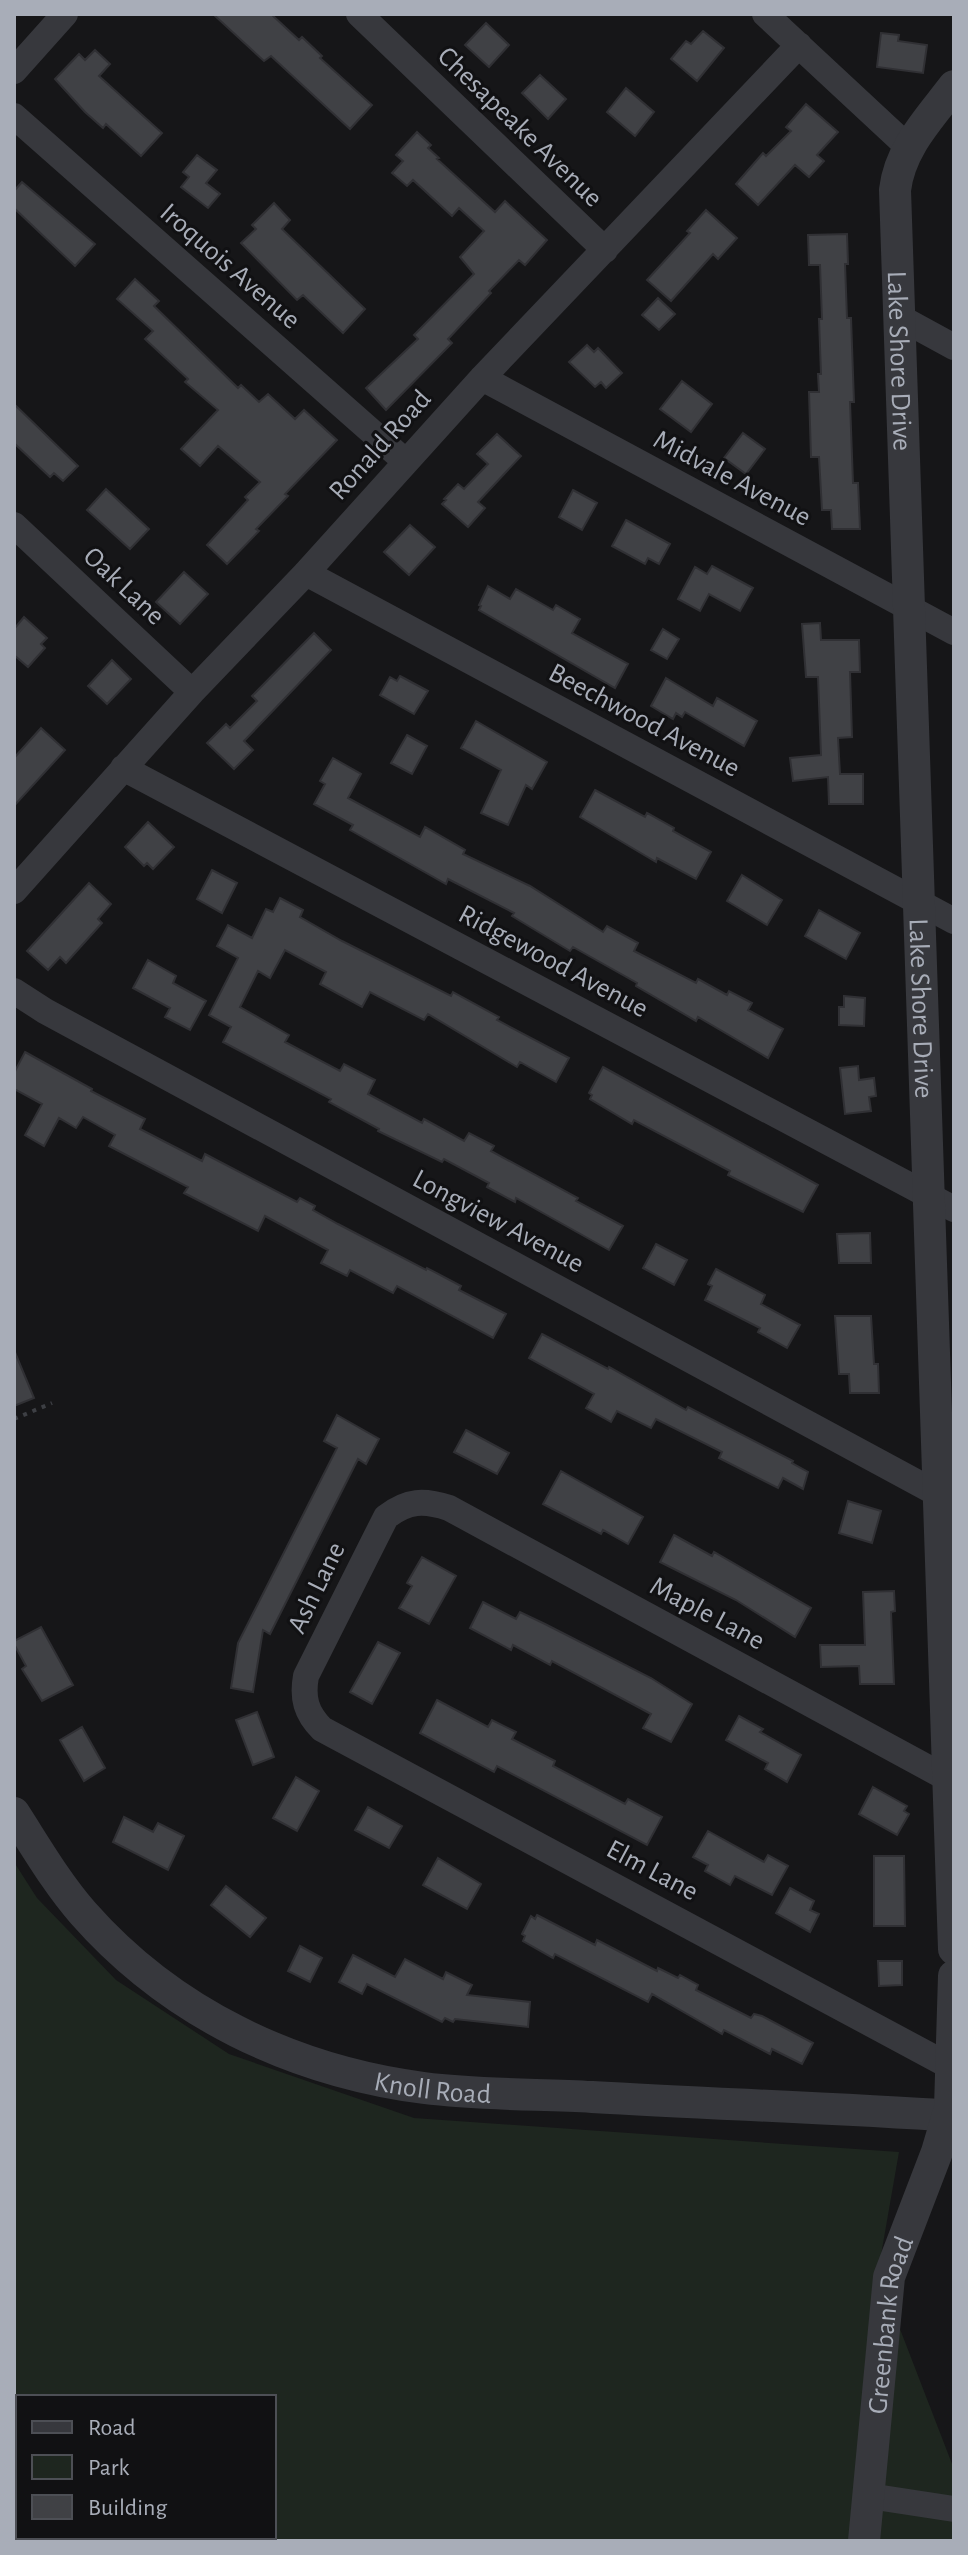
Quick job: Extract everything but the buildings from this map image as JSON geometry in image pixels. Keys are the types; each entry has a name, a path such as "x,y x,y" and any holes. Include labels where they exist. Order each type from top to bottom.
{"street":[{"path":"14,71 65,14"},
{"name":"Chesapeake Avenue","path":"359,14 605,250"},
{"path":"765,14 908,147"},
{"name":"Ronald Road","path":"14,891 192,692 306,573 482,378 799,45"},
{"name":"Lake Shore Drive","path":"954,86 908,147 898,169 895,190 917,901 941,1202 954,1949"},
{"name":"Iroquois Avenue","path":"14,116 406,462"},
{"path":"899,317 954,347"},
{"name":"Midvale Avenue","path":"482,378 954,632"},
{"name":"Oak Lane","path":"14,525 192,692"},
{"name":"Beechwood Avenue","path":"306,573 954,921"},
{"name":"Ridgewood Avenue","path":"123,768 941,1202"},
{"name":"Longview Avenue","path":"14,991 45,1011 947,1499"},
{"name":"Ash Lane","path":"322,1729 306,1707 303,1691 306,1676 386,1517 412,1502 431,1502"},
{"name":"Maple Lane","path":"431,1502 449,1508 952,1780"},
{"name":"Elm Lane","path":"322,1729 953,2068"},
{"name":"Knoll Road","path":"14,1813 55,1877 83,1913 126,1956 198,2011 294,2058 367,2078 427,2089 951,2116"},
{"path":"951,2116 954,1976"},
{"name":"Greenbank Road","path":"864,2541 889,2277 951,2116"},
{"path":"869,2496 954,2509"}],"path":[{"path":"14,1419 52,1403"}],"green space":[{"path":"14,1862 37,1898 116,1980 229,2054 414,2118 899,2152 878,2272 954,2469 954,2541 216,2539 276,2539 276,2395 16,2395 16,2539 104,2539 14,2541"}]}
